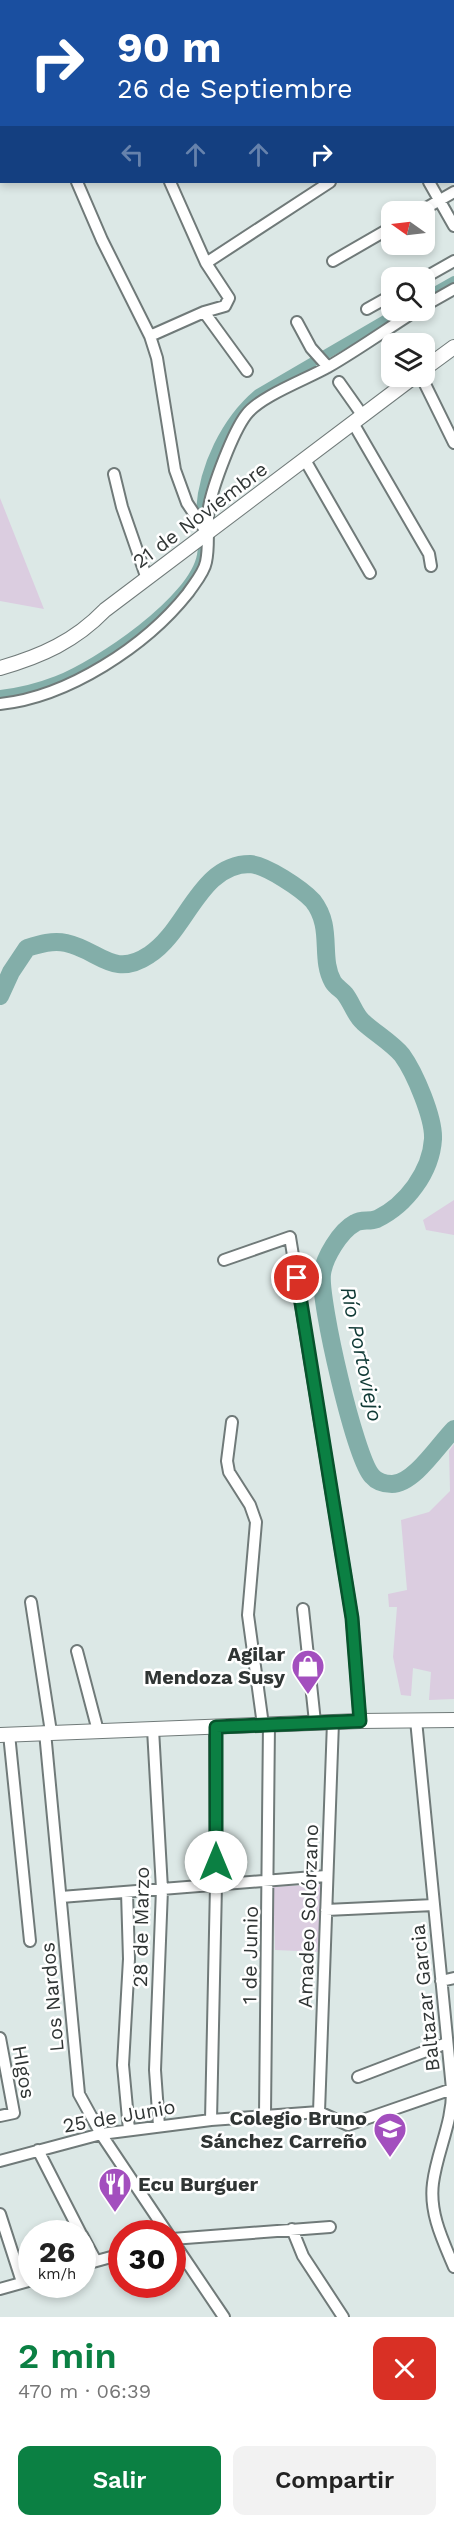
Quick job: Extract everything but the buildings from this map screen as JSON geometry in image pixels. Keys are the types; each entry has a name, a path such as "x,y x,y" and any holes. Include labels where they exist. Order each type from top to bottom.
{"street":[{"path":"77,183 102,240 150,336 159,368 175,470 187,503 207,533"},
{"path":"150,336 204,312 225,306 229,298 206,263 170,183"},
{"path":"206,263 328,183"},
{"path":"430,183 454,226"},
{"path":"435,202 454,192"},
{"path":"333,261 381,233"},
{"path":"435,272 454,261"},
{"path":"435,300 454,289"},
{"path":"367,309 381,301"},
{"path":"204,312 247,371"},
{"path":"0,704 30,698 63,687 127,650 157,627 195,583 206,564 209,507 217,477 246,414 257,405 398,321"},
{"path":"297,322 311,348 325,364"},
{"path":"435,361 454,347"},
{"path":"339,382 429,554 431,566"},
{"name":"21 de Noviembre","path":"0,668 34,657 86,630 105,610 400,387"},
{"path":"426,387 454,443"},
{"path":"305,460 370,573"},
{"path":"114,474 122,507 147,579"},
{"path":"224,1260 290,1237 351,1607 360,1721"},
{"name":"1 de Junio","path":"232,1422 227,1461 229,1472 250,1505 256,1522 248,1615 266,1725 269,1880 265,2115"},
{"name":"Los Nardos","path":"31,1602 48,1732 77,2084 83,2104 101,2134 159,2220"},
{"path":"303,1609 315,1722"},
{"path":"77,1650 98,1731"},
{"name":"Baltazar Garcia","path":"416,1720 441,1981 450,2049 452,2089 450,2133 435,2172 432,2203 454,2268"},
{"path":"30,1941 4,1735 315,1722 454,1720"},
{"name":"Amadeo Solórzano","path":"319,2112 333,1722"},
{"path":"211,2120 216,1884 216,1727"},
{"name":"28 de Marzo","path":"153,1729 162,1889 155,2070 159,2126"},
{"path":"61,1897 326,1876"},
{"path":"127,1892 129,1959 123,2065 129,2130"},
{"path":"326,1910 434,1905"},
{"path":"441,1981 454,1978"},
{"name":"HIgos","path":"0,2038 14,2113 0,2116"},
{"path":"358,2077 450,2049"},
{"path":"319,2112 348,2125 452,2089"},
{"name":"25 de Junio","path":"0,2161 101,2134 211,2120 319,2112"},
{"path":"38,2150 75,2220"},
{"path":"0,2214 18,2259"},
{"path":"186,2239 330,2227"},
{"path":"292,2229 303,2256 343,2317"},
{"path":"96,2261 108,2258"},
{"path":"186,2261 224,2317"},
{"path":"0,2289 18,2284"}],"shaded area":[{"path":"0,498 44,609 0,601"},
{"path":"454,1200 454,1235 426,1230 423,1220"},
{"path":"454,1444 454,1699 429,1700 431,1672 413,1668 411,1696 401,1695 393,1657 397,1607 389,1607 388,1594 407,1590 401,1520 429,1512 450,1491 449,1451"},
{"path":"321,1884 320,1952 275,1950 273,1887"}],"waterway":[{"path":"435,292 454,281"},
{"path":"0,695 36,688 75,673 119,646 163,611 182,592 195,573 202,555 203,494 212,462 236,417 258,394 383,321"},
{"name":"Río Portoviejo","path":"0,996 11,972 27,948 37,945 51,942 66,943 116,964 136,962 149,955 174,931 206,886 218,875 233,867 257,865 283,878 308,896 319,911 323,922 327,963 333,982 345,994 360,1019 402,1055 423,1096 433,1139 422,1175 407,1196 388,1213 377,1219 358,1222 349,1227 334,1246 323,1268 326,1314 348,1411 365,1463 374,1478 387,1484 409,1478 454,1429"}],"place":[{"name":"Agilar Mendoza Susy","path":"308,1695"},
{"name":"Colegio Bruno Sánchez Carreño","path":"390,2158"},
{"name":"Ecu Burguer","path":"115,2213"}],"route":[{"path":"216,1862 216,1727 360,1721 352,1618 297,1278"}]}
